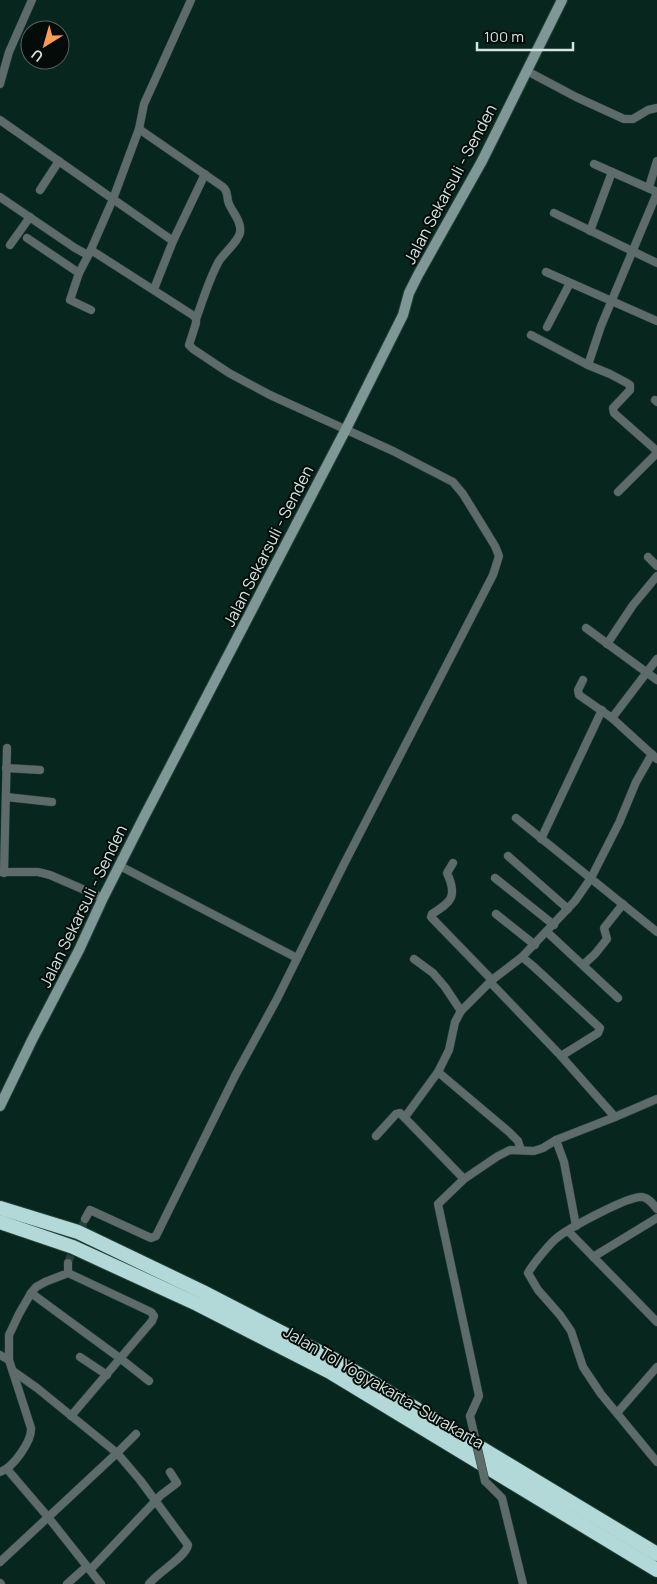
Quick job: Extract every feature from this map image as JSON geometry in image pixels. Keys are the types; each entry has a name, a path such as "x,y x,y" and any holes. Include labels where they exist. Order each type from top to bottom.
{"highway":[{"path":"0,1199 78,1232"},
{"name":"Jalan Tol Yogyakarta–Surakarta","path":"0,1208 78,1232 240,1318 335,1360 657,1554"},
{"name":"Jalan Tol Yogyakarta–Surakarta","path":"0,1222 73,1247 200,1298"},
{"name":"Jalan Tol Yogyakarta–Surakarta","path":"240,1318 657,1570"}],"street":[{"path":"0,84 9,52 32,0"},
{"path":"91,310 70,300 113,199 139,129 144,104 191,0"},
{"name":"Jalan Sekarsuli - Senden","path":"0,1106 145,815 346,429 403,315 409,294 418,275 482,161 562,0"},
{"path":"527,70 568,93 624,119 633,119 648,110 657,108"},
{"path":"0,120 174,241"},
{"path":"85,1219 90,1210 151,1238 156,1236 405,744 493,575 499,556 486,530 453,482 393,451 270,395 229,373 189,345 196,319 218,264 238,238 240,230 237,218 228,202 226,190 139,129"},
{"path":"40,190 60,161"},
{"path":"649,187 657,161"},
{"path":"588,365 601,326 657,192 594,164"},
{"path":"590,231 612,172"},
{"path":"154,289 205,174"},
{"path":"0,197 75,248 86,254 90,252 154,289 196,319"},
{"path":"554,213 657,263"},
{"path":"10,245 30,217"},
{"path":"27,238 80,273"},
{"path":"546,272 657,321"},
{"path":"547,327 570,282"},
{"path":"531,336 630,385 630,391 614,408 614,413 657,452 618,492"},
{"path":"648,557 657,566"},
{"path":"607,644 633,605 657,576"},
{"path":"586,628 657,680"},
{"path":"612,718 657,659"},
{"path":"405,1117 438,1072 449,1050 455,1022 462,1012 491,981 535,945 568,909 590,878 619,823 636,782 654,757 612,718 579,695 578,688 583,680"},
{"path":"541,839 602,710"},
{"path":"7,748 3,800 2,872 38,872 50,875 103,898"},
{"path":"6,768 40,770"},
{"path":"3,800 52,802"},
{"path":"516,818 657,932"},
{"path":"508,856 568,909"},
{"path":"453,863 448,873 452,886 450,900 445,906 432,914 431,917 562,1056 615,1117"},
{"path":"120,866 297,958"},
{"path":"495,878 554,924"},
{"path":"583,965 595,954 606,939 604,928 624,904"},
{"path":"496,914 535,945"},
{"path":"547,932 618,998"},
{"path":"522,957 600,1028 598,1033 562,1056"},
{"path":"414,959 433,974 445,987 462,1012"},
{"path":"438,1072 510,1132 518,1141 521,1150"},
{"path":"524,1584 502,1498 485,1481 470,1416 479,1396 438,1204 464,1179 510,1150 534,1151 544,1148 556,1140 657,1099"},
{"path":"376,1136 396,1114 400,1113 464,1179"},
{"path":"556,1140 564,1162 576,1226"},
{"path":"657,1209 647,1199 640,1197 603,1212 560,1236 550,1245 530,1270 529,1275 538,1290 571,1331 583,1366 600,1394 657,1462"},
{"path":"593,1257 657,1218"},
{"path":"568,1231 657,1322"},
{"path":"68,1263 68,1273"},
{"path":"71,1416 121,1359 154,1316 151,1312 68,1273 40,1284 31,1293 9,1335 9,1360 31,1432 26,1445 3,1470 48,1517 101,1584"},
{"path":"31,1293 149,1381"},
{"path":"0,1355 9,1360"},
{"path":"80,1357 107,1375"},
{"path":"617,1413 657,1367"},
{"path":"13,1370 117,1453 156,1501 188,1545 188,1548 149,1584"},
{"path":"0,1562 136,1434"},
{"path":"67,1584 89,1568 156,1501 177,1483 170,1472"}],"tunnel":[{"path":"68,1263 85,1219"}]}
